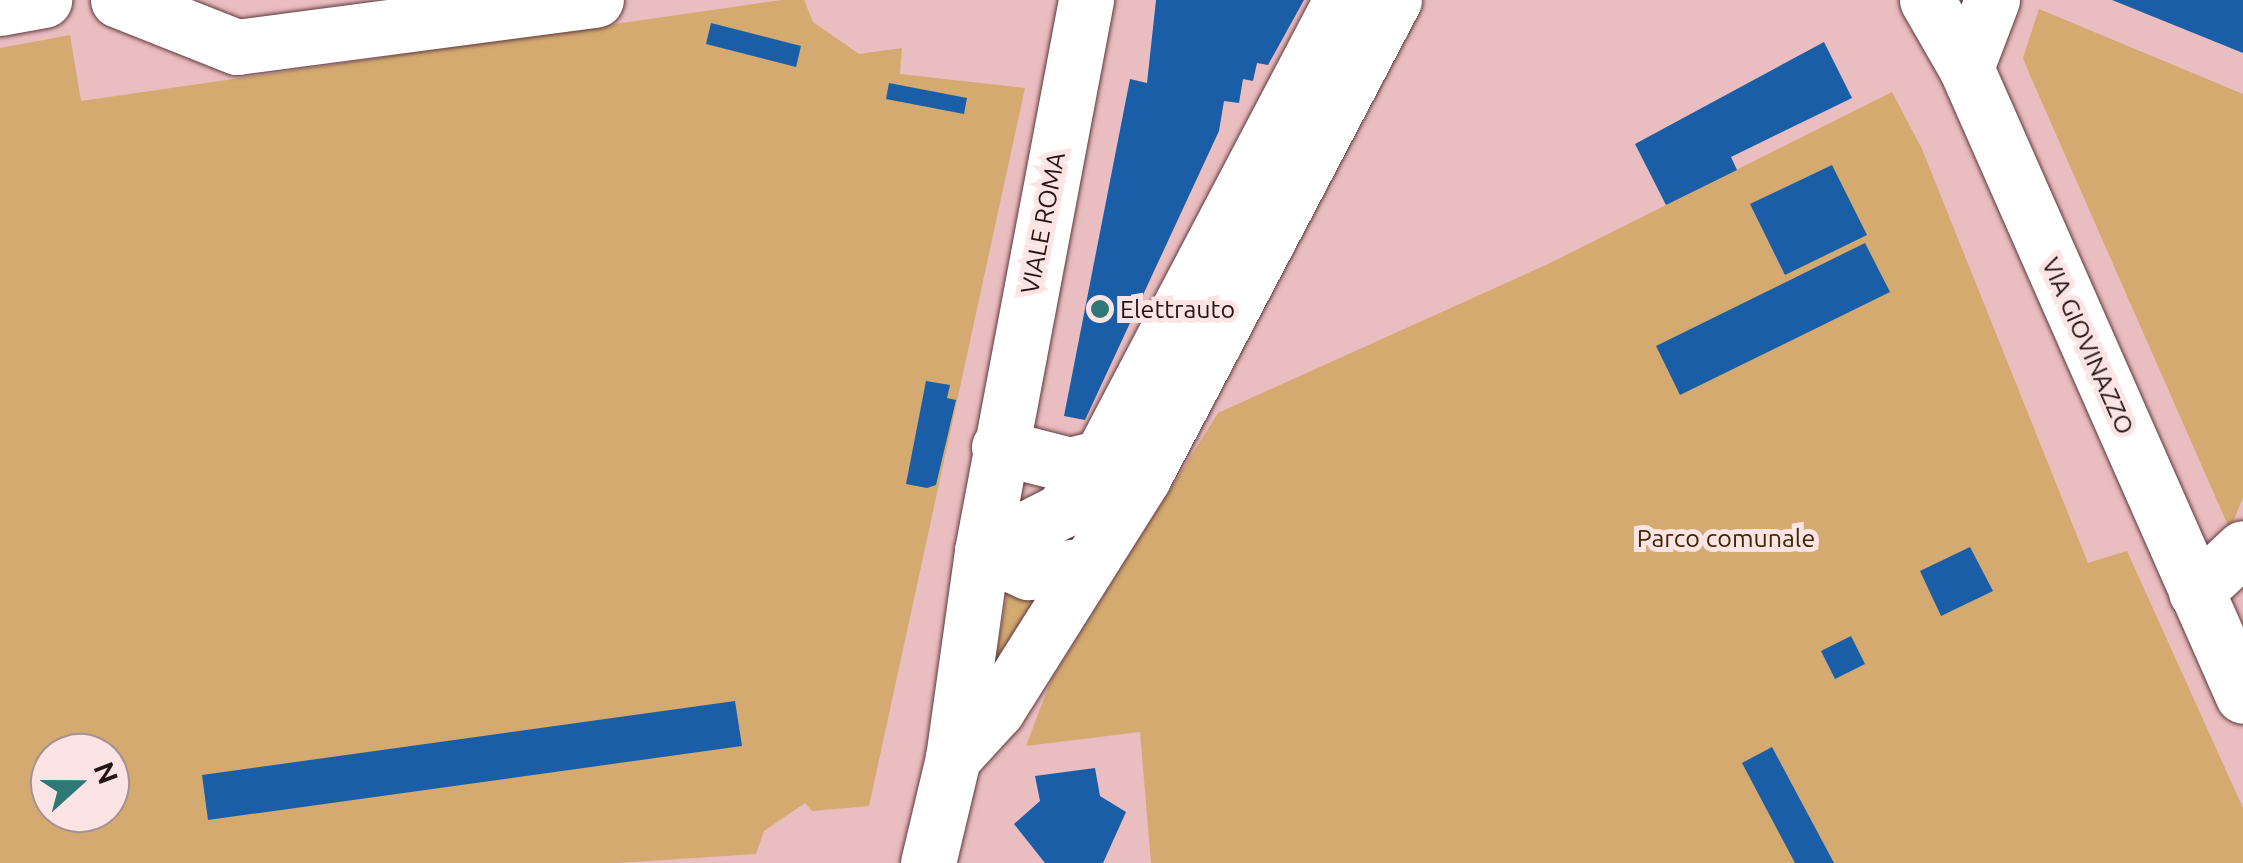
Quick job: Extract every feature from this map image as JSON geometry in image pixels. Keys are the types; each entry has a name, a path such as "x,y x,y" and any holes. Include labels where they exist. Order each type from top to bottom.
{"main road":[{"path":"0,8 44,0"},
{"path":"118,0 205,18 237,47 596,0"},
{"name":"VIALE ROMA","path":"928,863 953,758 999,447 1086,0"},
{"path":"982,551 1060,511 1101,457 1340,0"},
{"path":"953,758 997,710 1152,460 1394,0"},
{"name":"VIA GIOVINAZZO","path":"1927,0 1966,68 2243,696"},
{"path":"1966,68 1992,0"},
{"path":"999,447 1070,465 1101,457"},
{"path":"2196,592 2243,548"},
{"path":"982,551 1028,572 1088,565"}],"green space":[{"path":"781,0 804,0 813,22 859,54 902,48 900,74 1025,88 869,806 812,811 805,803 764,831 756,854 617,863 0,863 0,48 70,35 81,101"},
{"path":"2039,9 2243,94 2243,497 2230,530 2023,58"},
{"name":"Parco comunale","path":"1892,92 1922,149 2088,563 2127,551 2243,808 2243,863 1151,863 1140,732 1026,746 1051,680 1218,413 1548,264"},
{"path":"1008,589 1040,594 992,678"}],"building":[{"path":"1156,0 1304,0 1268,65 1257,63 1253,81 1243,79 1239,103 1224,101 1219,131 1085,420 1064,416 1130,79 1147,83"},
{"path":"2112,0 2243,0 2243,53"},
{"path":"711,23 801,46 796,67 706,44"},
{"path":"1824,42 1852,98 1731,157 1737,170 1666,205 1635,144"},
{"path":"889,83 967,98 964,114 886,99"},
{"path":"1832,165 1867,235 1785,275 1750,204"},
{"path":"1865,243 1890,292 1680,395 1656,346"},
{"path":"926,381 950,385 947,398 956,400 936,485 927,488 906,484"},
{"path":"1970,547 1993,591 1941,616 1920,571"},
{"path":"1851,636 1865,664 1835,679 1821,651"},
{"path":"735,701 742,746 208,820 202,775"},
{"path":"1772,747 1834,863 1795,863 1742,763"},
{"path":"1095,768 1100,796 1126,812 1103,863 1045,863 1014,824 1040,801 1035,776"}],"place":[{"name":"Elettrauto","path":"1100,309"}]}
